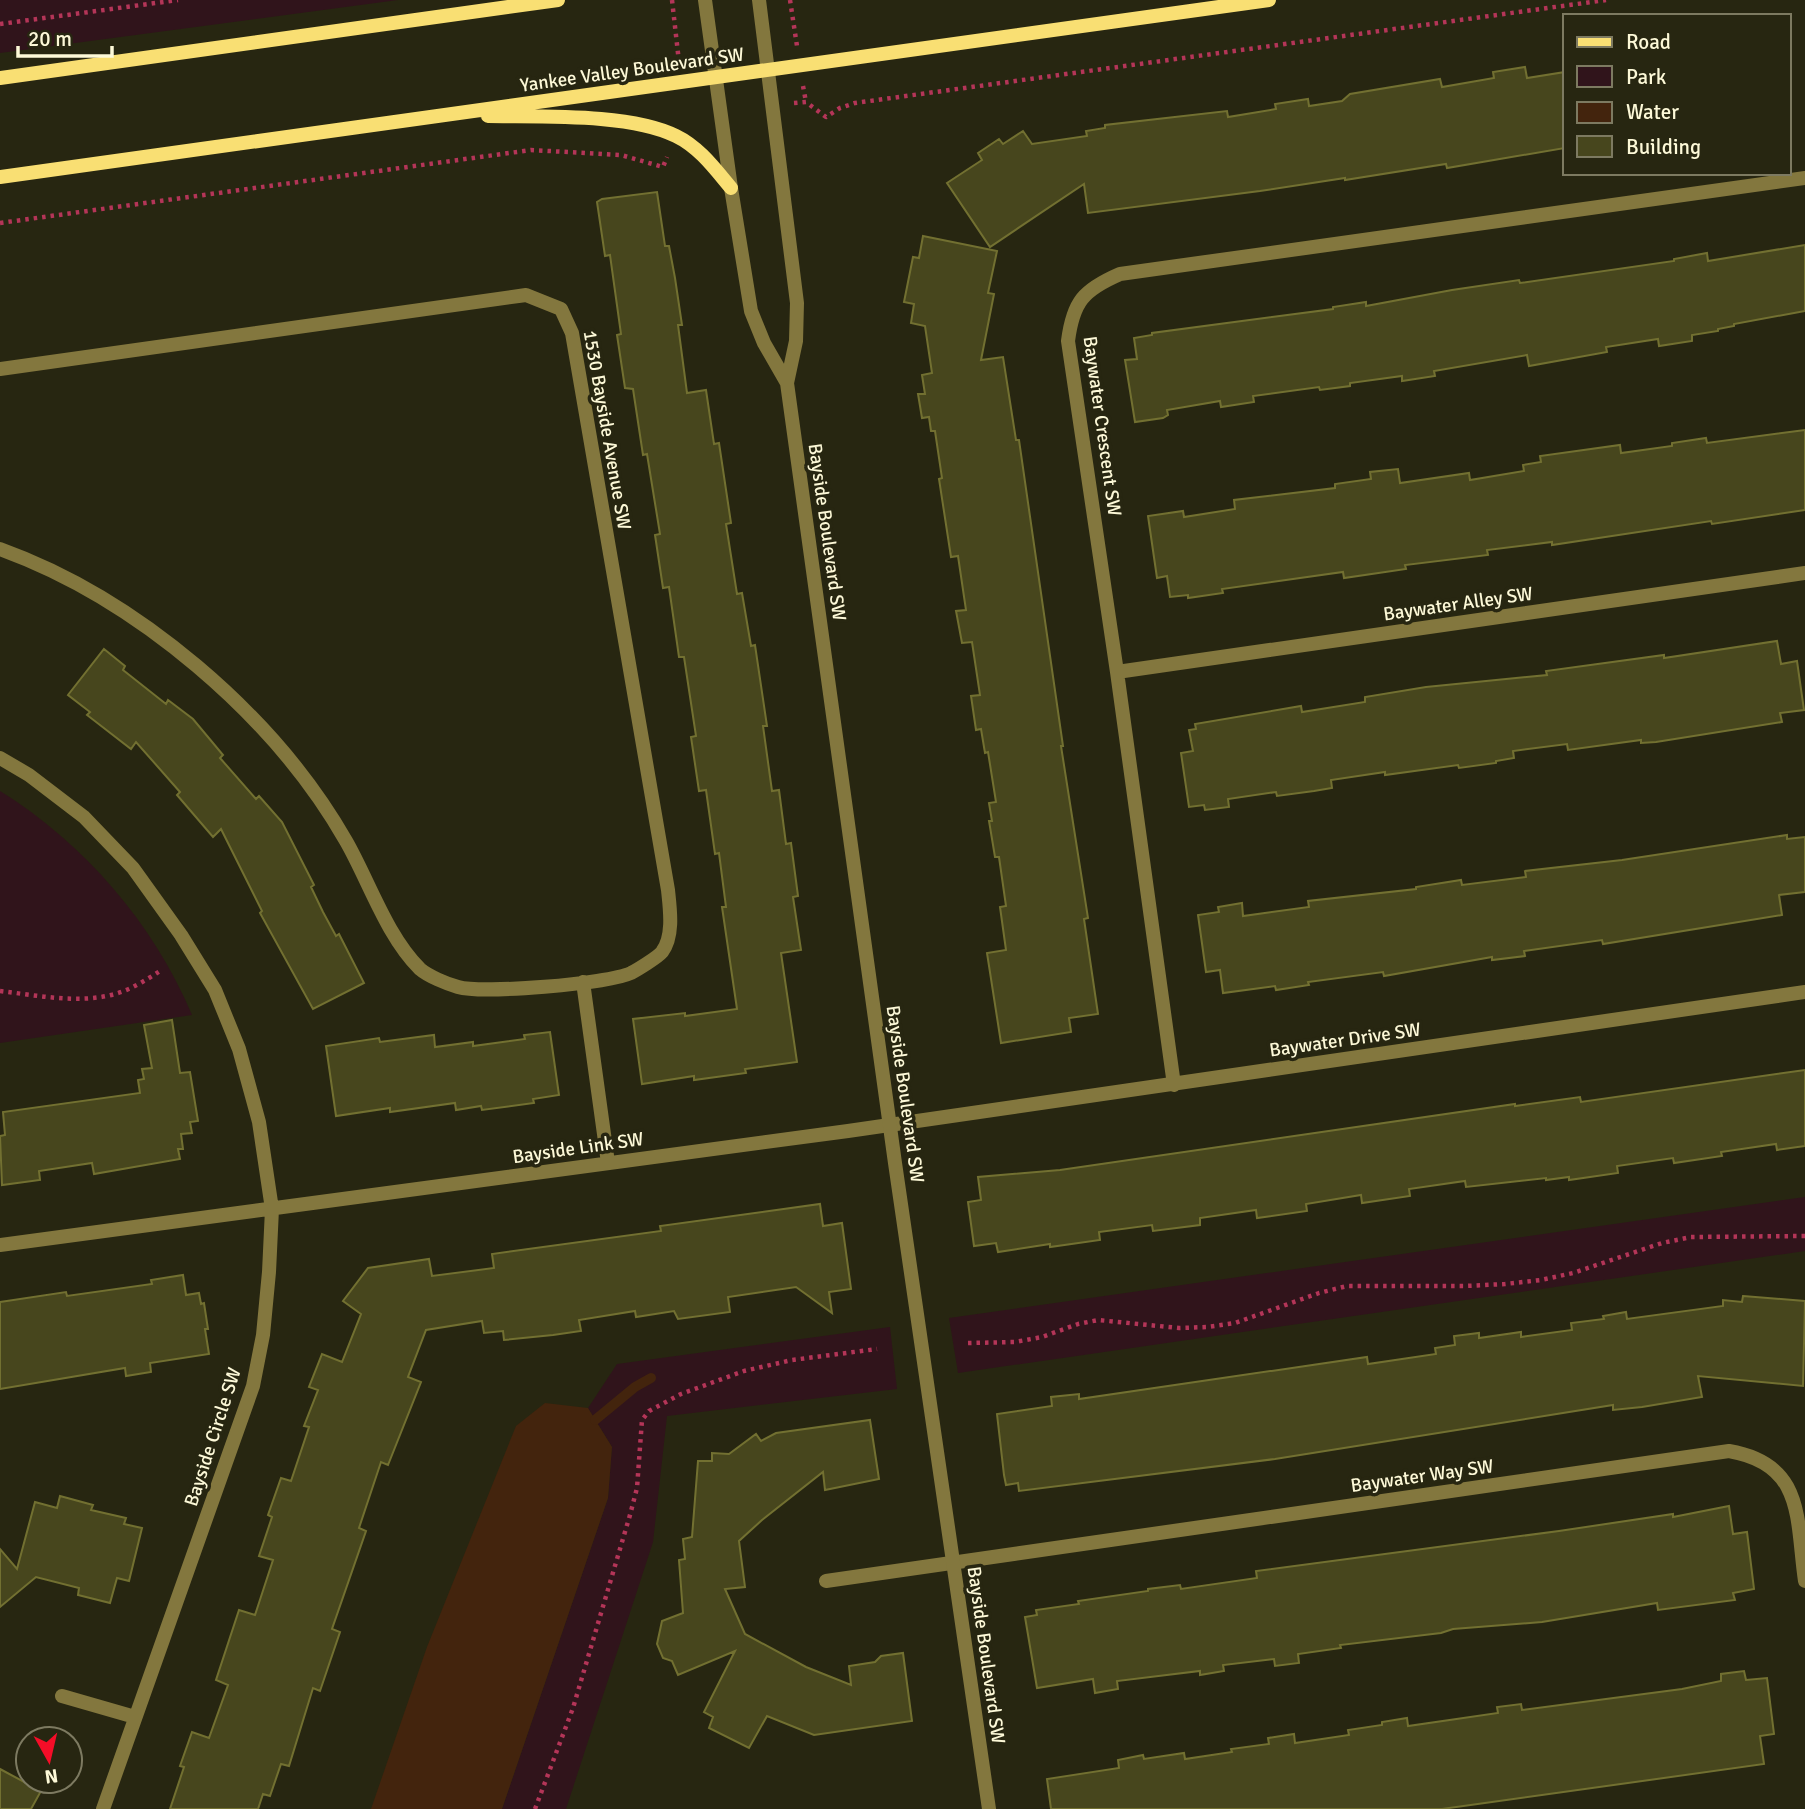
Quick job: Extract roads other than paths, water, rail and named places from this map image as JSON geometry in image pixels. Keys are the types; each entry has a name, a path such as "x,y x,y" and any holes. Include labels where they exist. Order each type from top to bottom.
{"main road":[{"path":"0,78 558,0"},
{"name":"Yankee Valley Boulevard SW","path":"0,177 1269,0"},
{"path":"445,115 584,118 645,126 677,136 691,146 708,160 731,188"}],"street":[{"name":"Bayside Boulevard SW","path":"705,0 751,311 764,343 787,383"},
{"name":"Bayside Boulevard SW","path":"759,0 797,303 796,341 787,383 989,1809"},
{"name":"Baywater Crescent SW","path":"1174,1085 1068,341 1071,319 1079,300 1099,283 1119,274 1805,177"},
{"name":"1530 Bayside Avenue SW","path":"0,369 526,295 561,309 572,333 668,890 672,923 662,952 630,974 503,990 459,988 421,970 392,932 346,840 308,783 266,732 223,687 174,648 93,592 0,549"},
{"name":"Baywater Alley SW","path":"1117,672 1805,573"},
{"name":"Bayside Circle SW","path":"0,758 29,775 84,817 133,867 181,935 215,990 239,1049 259,1122 272,1209 263,1335 253,1386 103,1809"},
{"path":"583,982 608,1163"},
{"name":"Baywater Drive SW","path":"890,1125 1805,992"},
{"name":"Bayside Link SW","path":"272,1209 890,1125"},
{"path":"0,1245 272,1209"},
{"name":"Baywater Way SW","path":"826,1581 1729,1451 1750,1455 1769,1465 1786,1481 1794,1504 1805,1581"},
{"path":"62,1696 135,1717"}],"water":[{"path":"545,1403 588,1408 612,1447 608,1498 502,1809 371,1809 427,1647 516,1426"}],"waterway":[{"path":"595,1420 635,1387 651,1378"}]}
